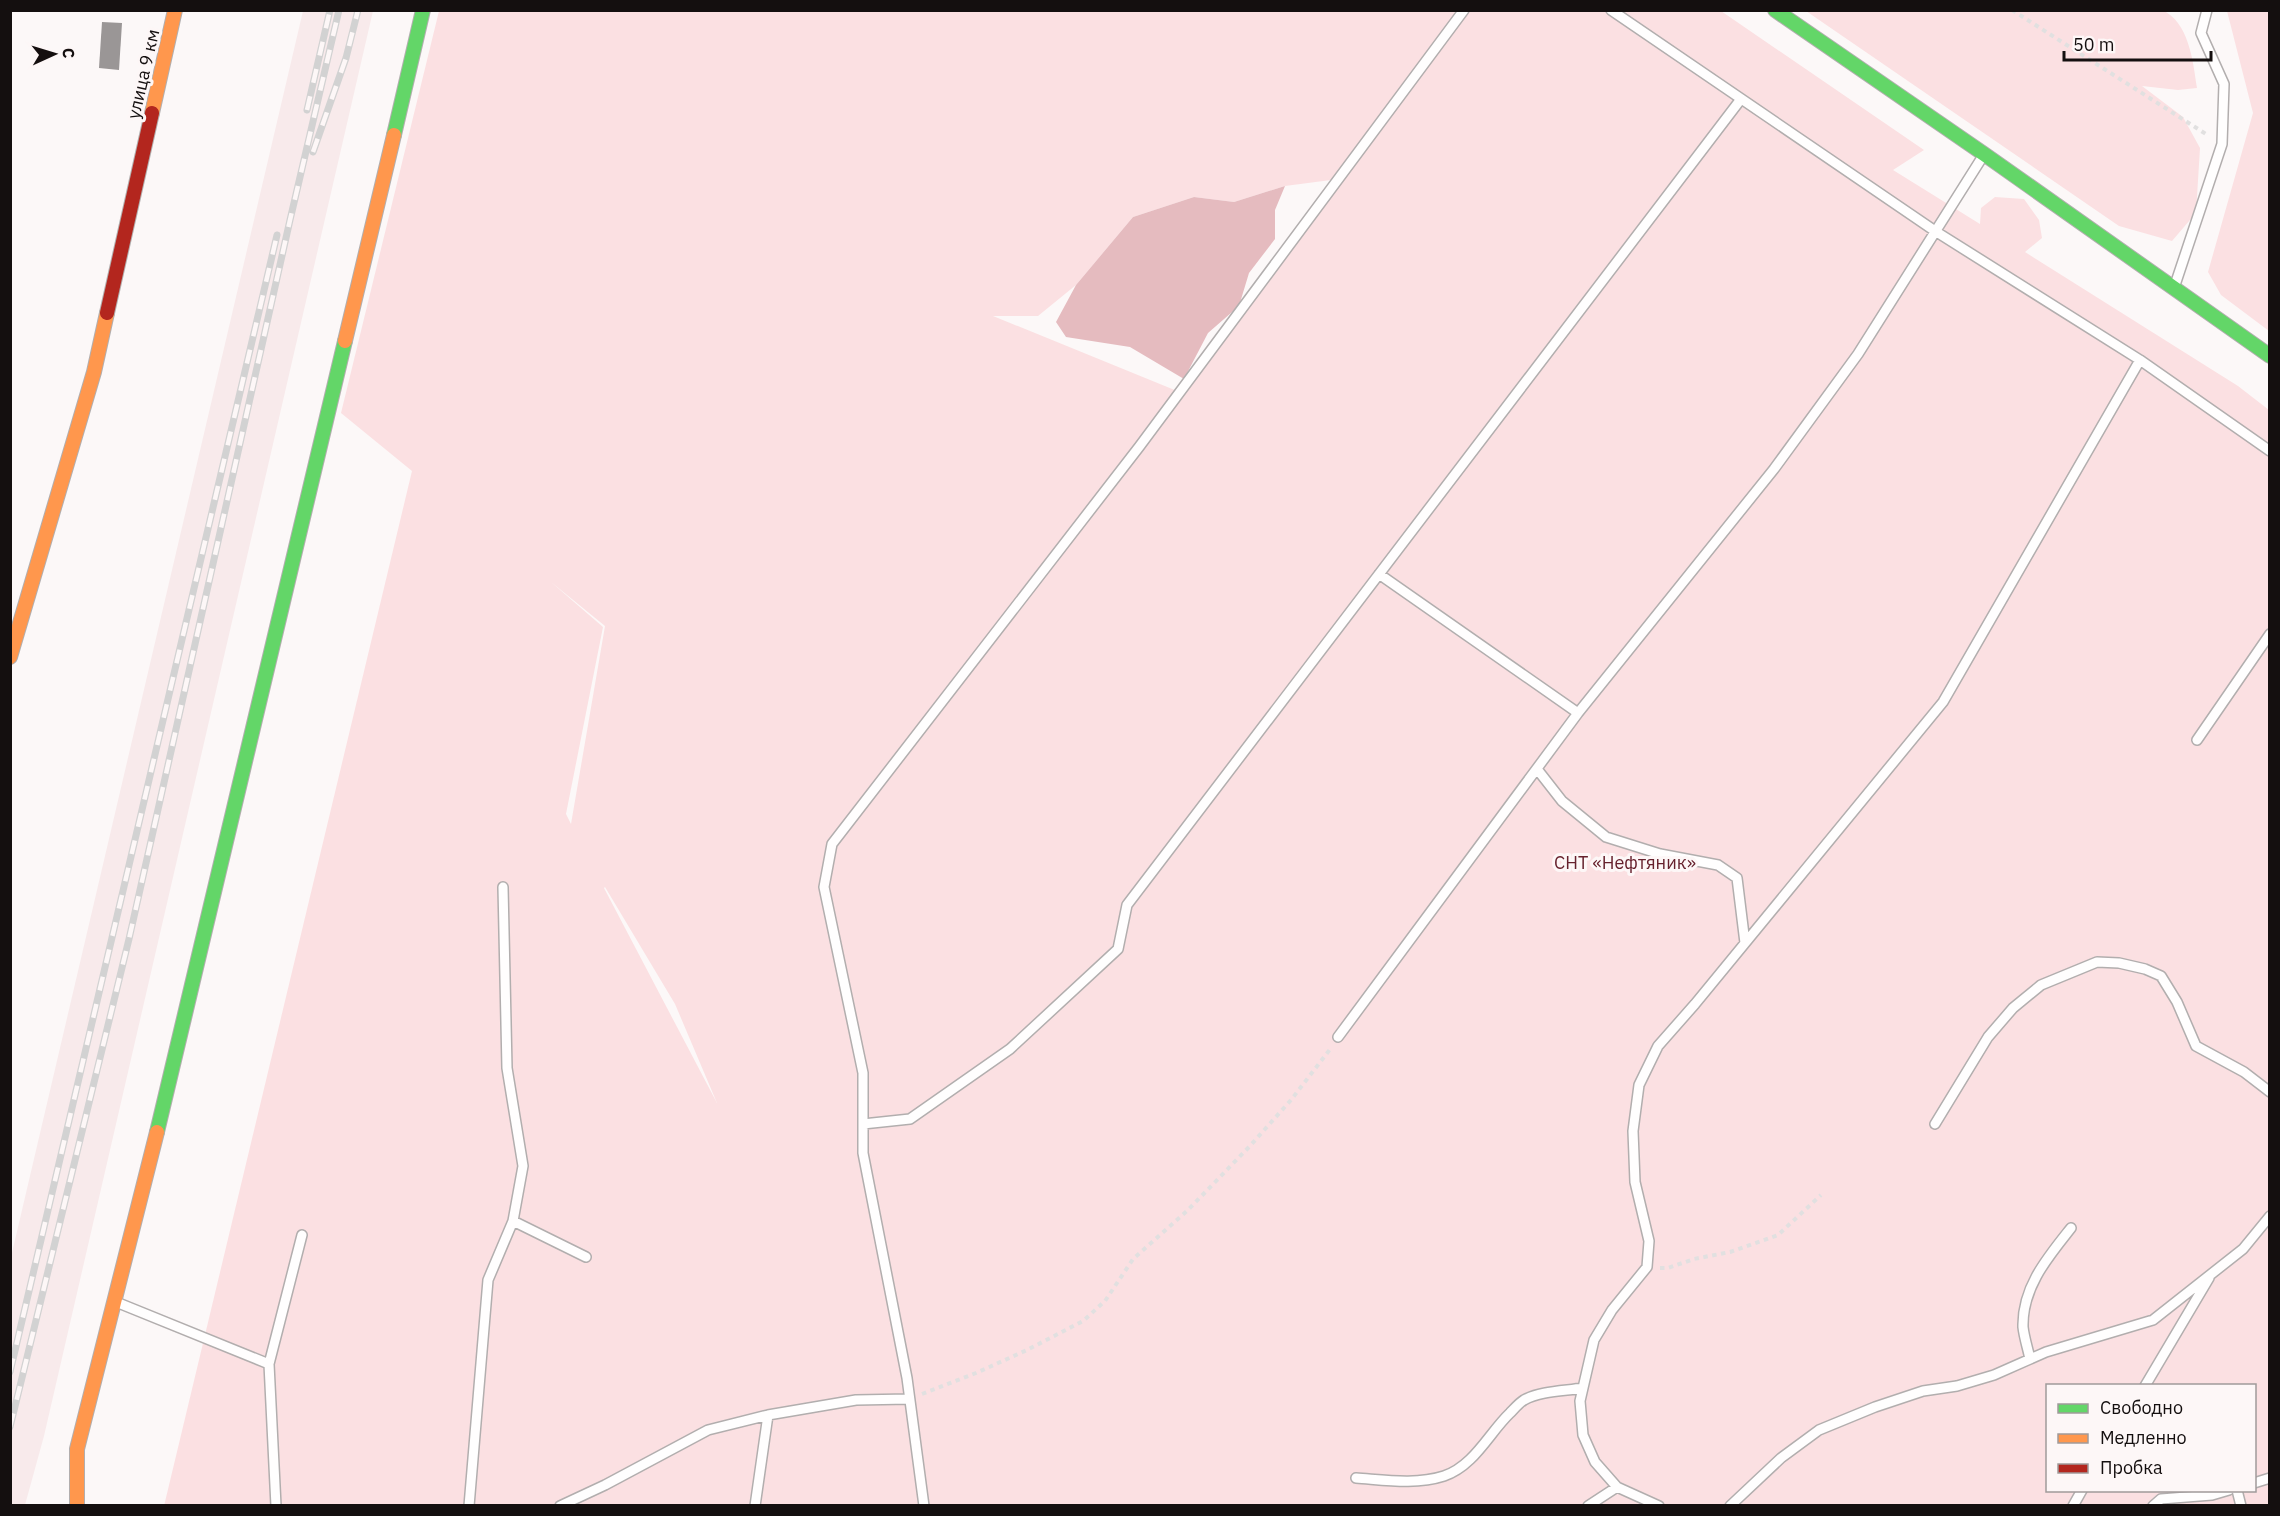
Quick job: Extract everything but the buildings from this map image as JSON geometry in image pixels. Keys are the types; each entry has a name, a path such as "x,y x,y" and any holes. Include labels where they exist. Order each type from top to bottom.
{"street":[{"name":"улица 9 км","path":"10,657 94,372 175,10"},
{"path":"77,1506 77,1449 175,1062 423,10"},
{"path":"1775,10 2270,356"}],"lane":[{"path":"924,1506 907,1378 863,1153 864,1072 824,887 832,844 1147,437 1464,10"},
{"path":"1611,10 1935,231 2140,360 2270,451"},
{"path":"2175,288 2223,144 2224,84 2201,33 2207,10"},
{"path":"863,1124 910,1119 1010,1049 1118,949 1127,905 1741,99"},
{"path":"1338,1037 1578,713 1774,469 1858,354 1984,154"},
{"path":"1659,1506 1617,1487 1595,1462 1583,1435 1580,1401 1594,1340 1612,1310 1647,1268 1649,1241 1635,1182 1633,1131 1639,1085 1658,1046 1943,702 2140,360"},
{"path":"1379,574 1578,713"},
{"path":"2197,740 2270,634"},
{"path":"1537,769 1562,801 1606,837 1660,854 1718,865 1737,878 1745,943"},
{"path":"469,1506 488,1280 513,1221 523,1166 507,1068 503,887"},
{"path":"1935,1124 1988,1037 2013,1008 2041,985 2097,962 2119,963 2145,969 2161,976 2177,1002 2196,1046 2244,1072 2270,1092"},
{"path":"1730,1506 1781,1458 1819,1430 1923,1390 1957,1386 1994,1376 2046,1352 2153,1320 2243,1249 2270,1216"},
{"path":"513,1221 586,1257"},
{"path":"2030,1359 2023,1327 2026,1299 2043,1263 2072,1228"},
{"path":"276,1506 269,1364 302,1235"},
{"path":"2146,1384 2212,1274"},
{"path":"114,1302 269,1364"},
{"path":"1356,1478 1423,1481 1446,1475 1461,1467 1482,1447 1500,1422 1523,1400 1583,1388"},
{"path":"560,1506 605,1485 708,1430 768,1415 856,1400 909,1399"},
{"path":"755,1506 768,1415"},
{"path":"1588,1506 1617,1487"},
{"path":"2073,1506 2081,1492"},
{"path":"2153,1506 2161,1499 2225,1492"}],"path":[{"path":"2012,10 2223,144"},
{"path":"909,1399 976,1373 1083,1321 1105,1301 1133,1259 1187,1211 1284,1108 1338,1037"},
{"path":"1647,1268 1668,1268 1694,1259 1748,1247 1778,1235 1821,1195"}],"shaded area":[{"path":"303,11 373,11 44,1436 25,1505 11,1505 11,1257"},
{"path":"1285,186 1275,210 1275,239 1249,273 1239,306 1208,333 1184,379 1130,347 1066,337 1056,322 1076,285 1133,217 1194,197 1234,202"}],"green space":[{"path":"2162,10 2178,23 2184,33 2197,88 2178,90 2142,86 2183,117 2200,148 2196,213 2172,241 2119,226 1806,11"},
{"name":"СНТ «Нефтяник»","path":"439,11 1721,11 1924,150 1893,170 1980,224 1981,208 1995,197 2024,199 2039,220 2042,238 2025,252 2238,386 2269,410 2269,1505 164,1506 412,471 341,413","holes":["1331,180 1182,393 993,316 1038,316 1076,285 1133,217 1194,197 1234,202 1285,186","551,582 605,626 571,824 566,814 603,627","604,888 675,1004 717,1103"]},
{"path":"2227,11 2269,11 2269,331 2221,295 2208,272 2253,113"}],"railway":[{"path":"307,110 330,10"},
{"path":"10,1427 129,939 339,10"},
{"path":"313,152 346,58 358,10"},
{"path":"10,1372 277,235"}],"traffic: fast":[{"path":"394,135 423,10"},
{"path":"1775,10 2270,356"},
{"path":"157,1132 345,341"}],"traffic: slow":[{"path":"152,113 175,10"},
{"path":"345,341 394,135"},
{"path":"10,657 94,372 107,313"},
{"path":"77,1506 77,1449 157,1132"}],"traffic: jam":[{"path":"107,313 152,113"}]}
